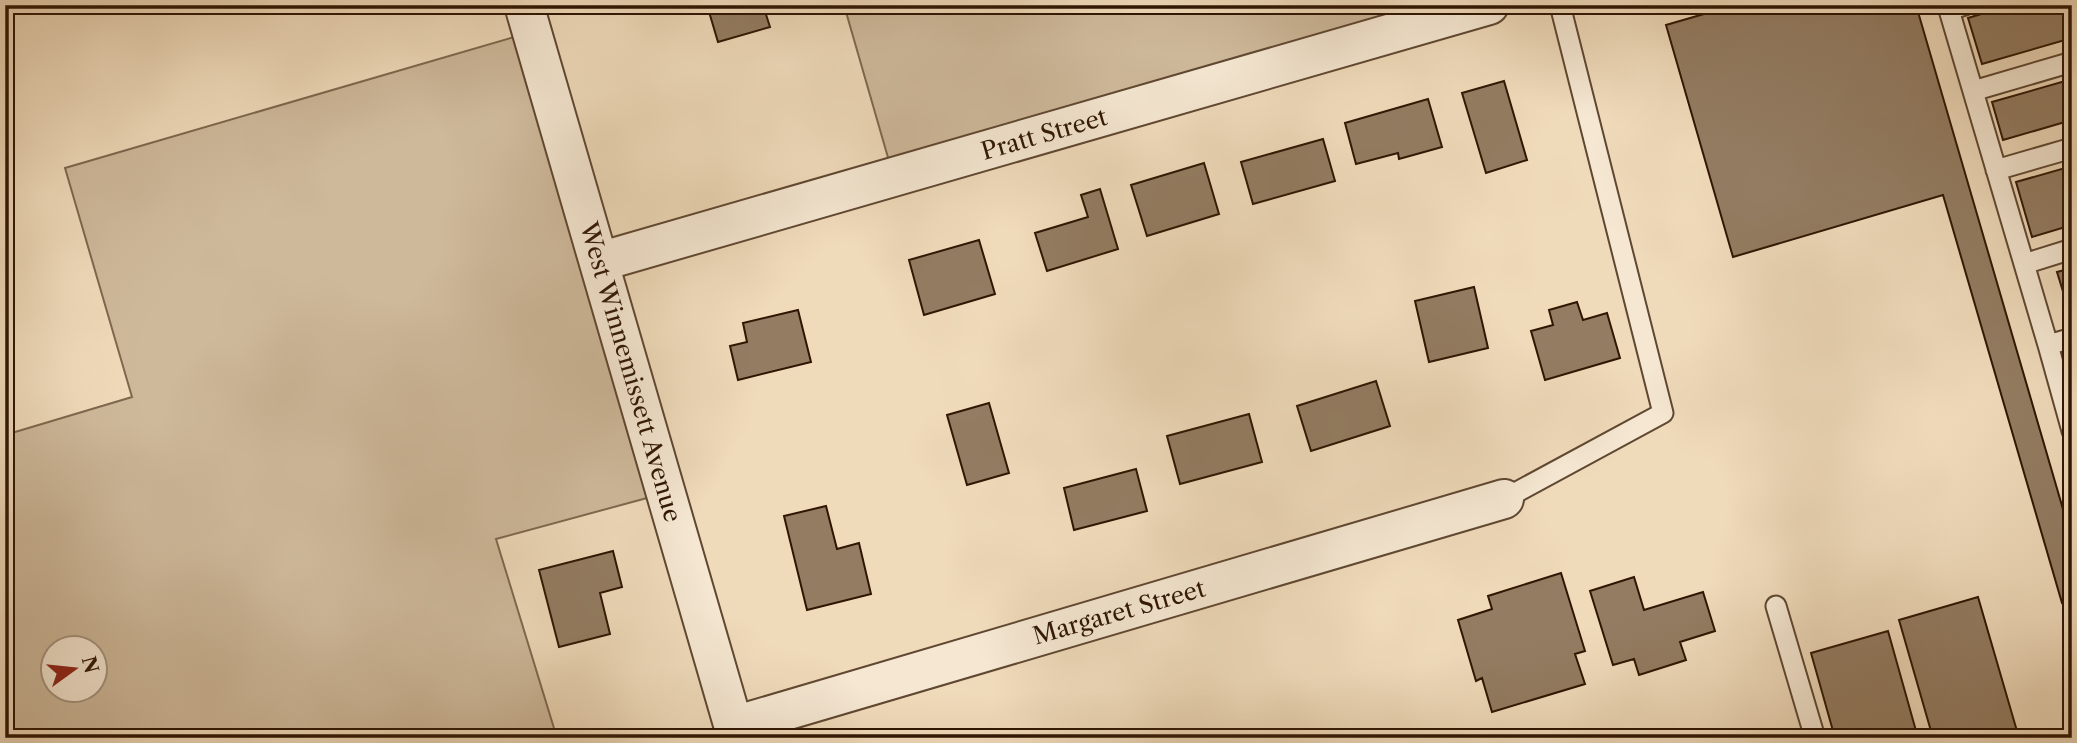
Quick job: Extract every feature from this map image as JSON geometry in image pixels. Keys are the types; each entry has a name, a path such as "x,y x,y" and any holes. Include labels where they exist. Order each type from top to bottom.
{"street":[{"name":"West Winnemissett Avenue","path":"524,5 735,732"},
{"name":"Pratt Street","path":"599,262 1489,5"},
{"name":"Margaret Street","path":"735,732 1504,499"}],"lane":[{"path":"1504,499 1663,413 1560,5"},
{"path":"1965,5 1949,10 2072,431"},
{"path":"1973,91 2072,62"},
{"path":"1996,170 2072,148"},
{"path":"2024,264 2072,249"},
{"path":"2048,345 2072,338"},
{"path":"1776,606 1815,738"}],"shaded area":[{"path":"844,5 1428,5 889,161"},
{"path":"514,37 647,498 496,539 557,738 5,738 5,435 132,397 65,168"}],"building":[{"path":"707,5 763,5 770,27 718,42"},
{"path":"1735,5 1916,5 2072,540 2072,600 2062,603 1943,195 1733,257 1666,25"},
{"path":"2011,5 2072,5 2072,38 1982,64 1968,18"},
{"path":"2072,79 2072,120 2003,140 1992,102"},
{"path":"1504,81 1527,160 1486,173 1462,93"},
{"path":"1428,99 1442,147 1399,159 1398,153 1356,164 1345,123"},
{"path":"1323,139 1335,181 1253,204 1241,162"},
{"path":"1204,163 1219,214 1147,236 1131,185"},
{"path":"2072,166 2072,225 2032,237 2016,182"},
{"path":"1100,189 1118,249 1047,271 1035,233 1088,217 1081,195"},
{"path":"979,240 995,294 924,315 909,260"},
{"path":"2072,268 2072,310 2069,311 2057,272"},
{"path":"1474,287 1488,348 1429,362 1415,301"},
{"path":"1577,302 1583,320 1607,313 1620,358 1545,380 1531,331 1553,325 1549,310"},
{"path":"798,310 811,362 738,380 730,346 747,342 743,323"},
{"path":"1376,381 1390,426 1311,451 1297,406"},
{"path":"989,403 1009,473 967,485 947,415"},
{"path":"1249,414 1262,462 1180,484 1167,436"},
{"path":"1136,469 1147,511 1074,530 1064,488"},
{"path":"826,506 837,549 859,543 871,594 807,610 784,516"},
{"path":"613,551 622,587 600,593 610,634 559,647 539,570"},
{"path":"1561,573 1585,651 1575,654 1585,684 1492,712 1482,678 1476,681 1458,620 1492,609 1488,596"},
{"path":"1634,577 1644,610 1703,592 1715,631 1680,642 1686,660 1639,675 1634,659 1613,665 1590,591"},
{"path":"1978,597 2019,738 1933,738 1899,620"},
{"path":"1888,631 1918,738 1835,738 1811,653"}]}
